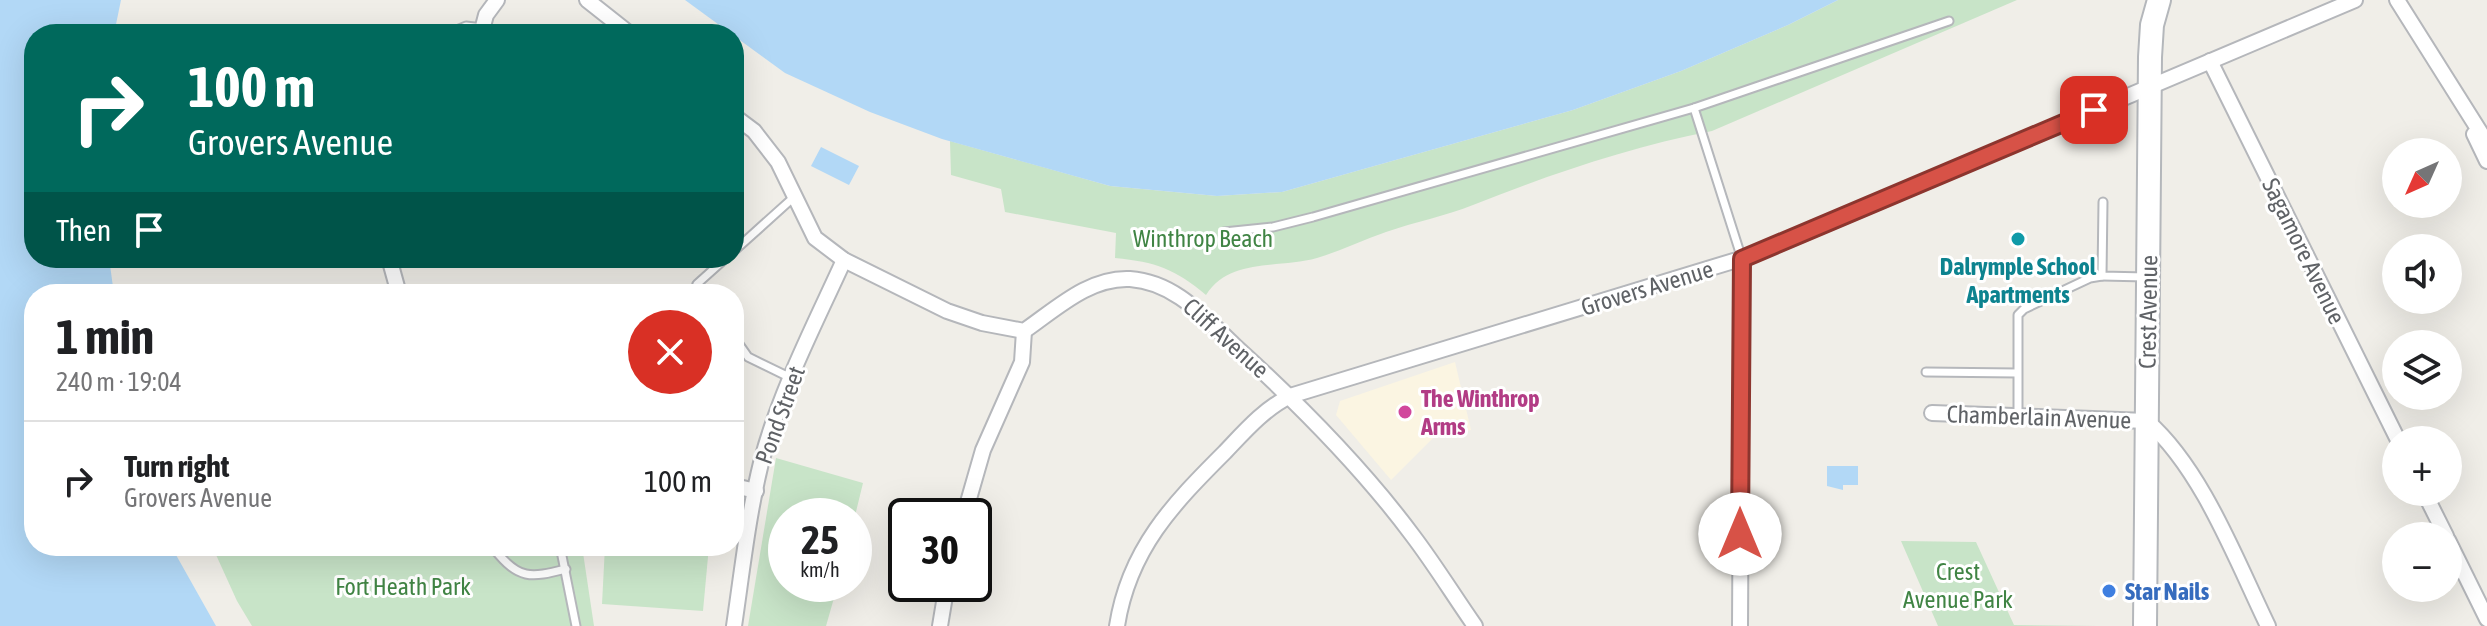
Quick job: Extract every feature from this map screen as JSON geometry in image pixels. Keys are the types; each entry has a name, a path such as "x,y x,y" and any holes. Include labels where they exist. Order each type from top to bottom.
{"main road":[{"name":"Crest Avenue","path":"2145,626 2151,36 2159,0"}],"street":[{"path":"484,24 497,0"},
{"path":"587,0 617,24"},
{"name":"Grovers Avenue","path":"1117,626 1134,568 1162,518 1260,416 1290,396 1742,259 2355,0"},
{"path":"2397,0 2487,143"},
{"name":"Sagamore Avenue","path":"2210,61 2391,426"},
{"path":"2457,97 2487,161"},
{"path":"744,124 754,131 778,162 815,238 844,260 955,314 1024,331 1022,362 983,450 969,498"},
{"path":"1740,626 1742,259"},
{"name":"Pond Street","path":"734,626 756,491 768,440 791,378 844,260"},
{"name":"Cliff Avenue","path":"1024,331 1083,290 1099,283 1126,279 1152,282 1181,297 1290,396 1406,527 1475,626"},
{"name":"Chamberlain Avenue","path":"1932,413 2147,421"},
{"path":"2147,421 2168,441 2196,482 2268,626"},
{"path":"744,488 756,491"},
{"path":"2462,568 2487,619"},
{"path":"940,626 944,602"}],"lane":[{"path":"1224,232 1273,227 1313,217 1694,108 1949,21"},
{"path":"1694,108 1742,259"},
{"path":"744,242 794,197"},
{"path":"2102,276 2103,202"},
{"path":"697,284 715,268"},
{"path":"2018,416 2017,321 2020,312 2090,278 2148,277"},
{"path":"744,351 748,357 791,378"},
{"path":"1926,372 2017,373"},
{"path":"502,556 509,566 531,577 566,569"},
{"path":"563,556 576,626"}],"shaded area":[{"path":"1455,362 1471,430 1433,438 1391,480 1336,415 1340,401"}],"green space":[{"name":"Winthrop Beach","path":"1838,0 2017,0 1712,131 1591,162 1317,258 1242,269 1216,283 1206,295 1164,268 1115,258 1116,233 1005,212 1001,189 951,175 950,141 1110,186 1217,196 1282,192 1573,110 1681,71"},
{"path":"776,458 863,483 859,498 769,498"},
{"path":"768,506 768,602 833,602 826,626 748,626"},
{"name":"Crest Avenue Park","path":"1901,541 1976,542 2014,625 2098,626 1938,626"},
{"name":"Fort Heath Park","path":"217,556 584,556 594,626 252,626"},
{"path":"604,556 708,556 703,611 602,604"}],"water":[{"path":"0,0 121,0 116,24 24,24 24,268 110,268 113,284 24,284 24,556 177,556 216,626 0,626"},
{"path":"685,0 1838,0 1681,71 1573,110 1282,192 1217,196 1110,186 942,139 870,112 785,73 744,43 744,24 718,24"},
{"path":"821,147 859,166 849,185 811,166"},
{"path":"1827,466 1858,466 1858,485 1843,485 1843,490 1827,486"}],"place":[{"name":"Dalrymple School Apartments","path":"2018,239"},
{"name":"The Winthrop Arms","path":"1405,412"},
{"name":"Star Nails","path":"2109,591"}],"route":[{"path":"1740,534 1742,259 2094,110"}]}
